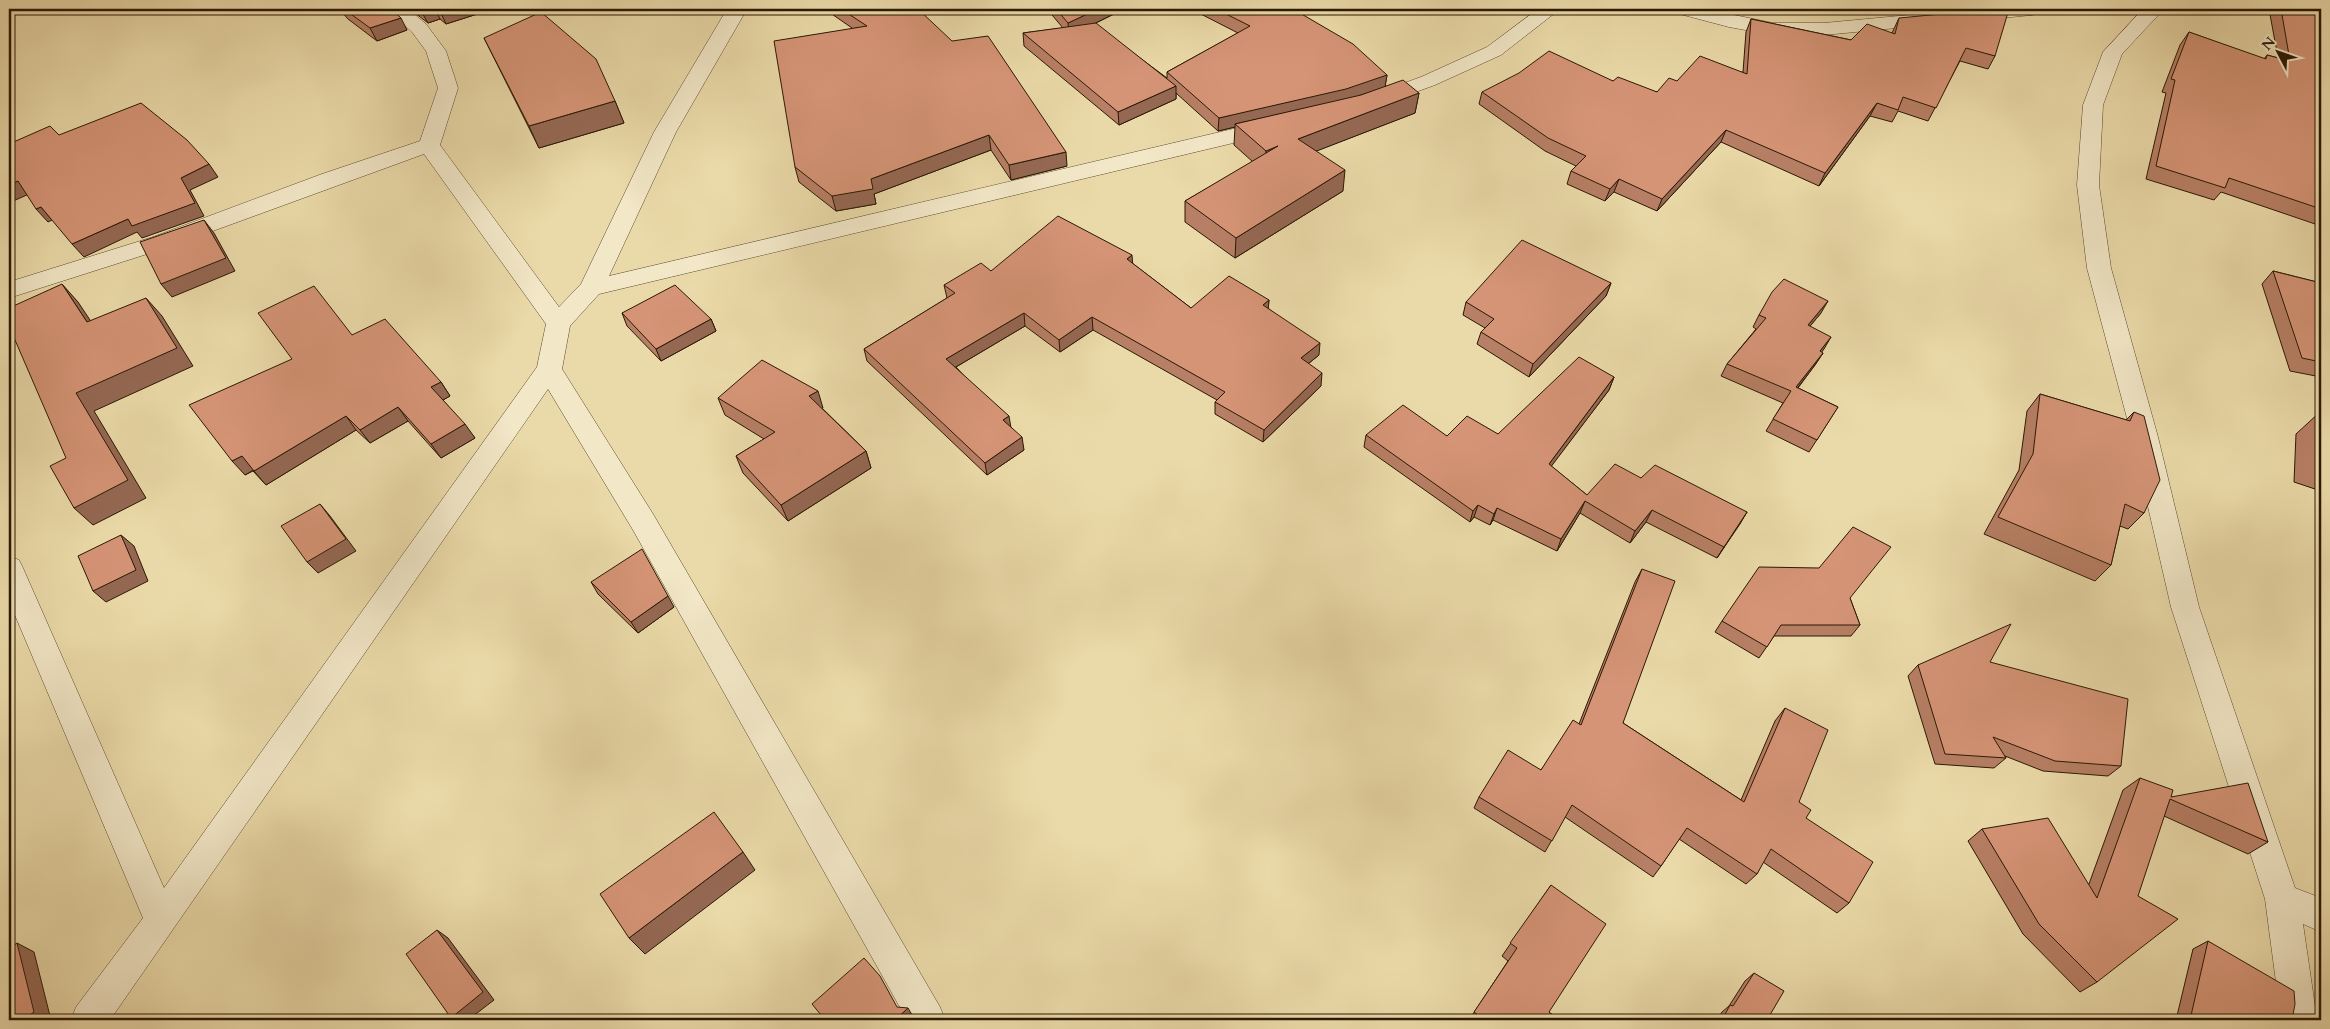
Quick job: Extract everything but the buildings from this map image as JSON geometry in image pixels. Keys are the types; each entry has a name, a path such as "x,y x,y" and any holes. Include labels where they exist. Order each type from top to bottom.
{"street":[{"path":"397,9 419,28 436,51 448,88 429,145"},
{"path":"89,1020 161,921 548,369 558,323 591,288 665,132 737,9"},
{"path":"1360,105 1428,82 1494,51 1550,9"},
{"path":"1683,9 1729,21 1772,29 1824,29 2032,9"},
{"path":"2154,9 2113,52 2093,104 2088,184 2098,268 2145,437 2186,607 2282,900 2299,1020"},
{"path":"591,288 1293,122"},
{"path":"9,290 161,242 330,178 429,145"},
{"path":"429,145 558,323"},
{"path":"548,369 643,522 927,1020"},
{"path":"9,568 161,921"},
{"path":"2282,900 2321,915"}]}
